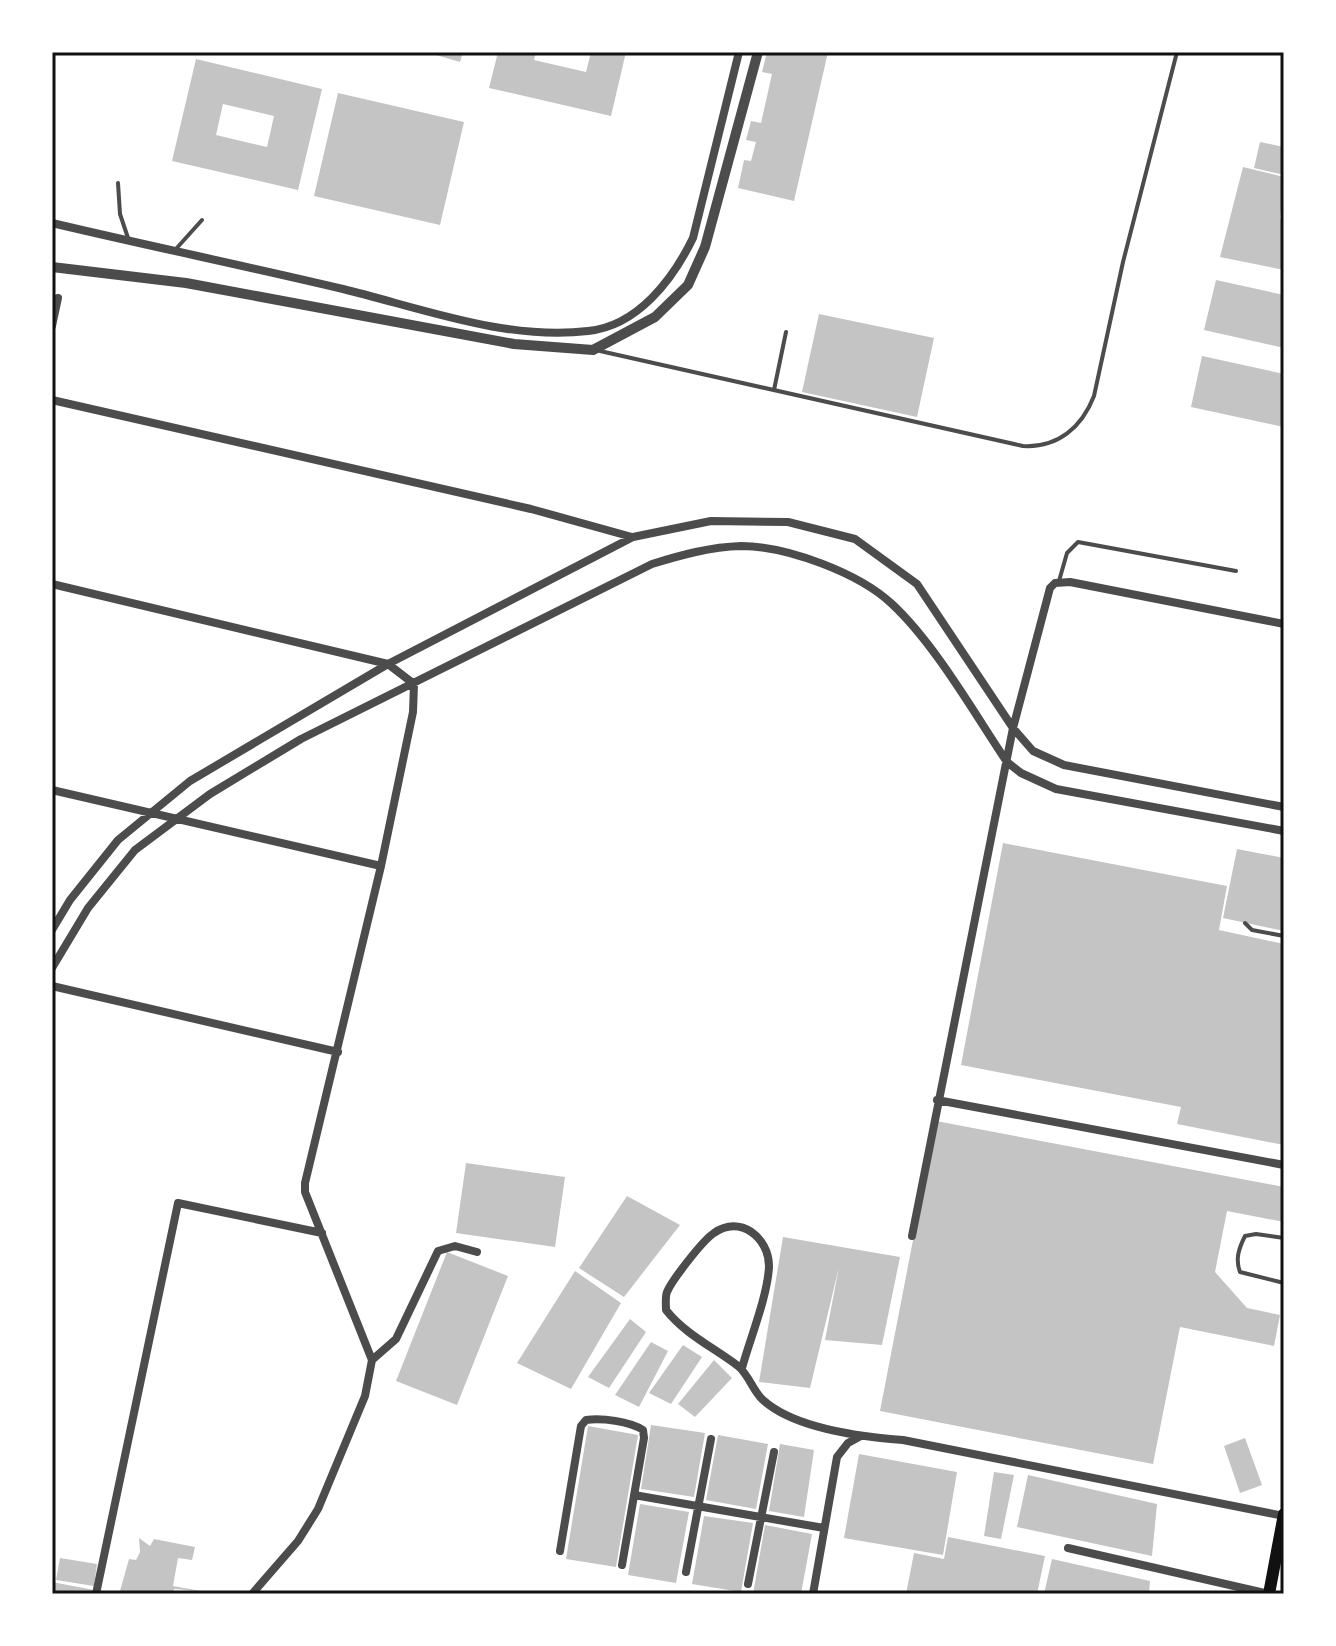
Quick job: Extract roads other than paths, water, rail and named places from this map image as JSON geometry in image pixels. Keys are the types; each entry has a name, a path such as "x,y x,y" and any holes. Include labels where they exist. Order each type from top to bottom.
{"main road":[{"path":"1269,1594 1284,1515"}],"street":[{"path":"52,223 507,329 590,331 611,325 654,297 680,265 693,238 739,52"},
{"path":"52,267 186,283 514,344 593,350 655,317 688,285 705,247 758,52"},
{"path":"52,326 58,298"},
{"path":"52,400 531,509 633,537"},
{"path":"52,930 70,900 118,840 190,781 388,664 633,537 711,521 788,522 855,539 917,584 1013,728 1033,751 1064,765 1284,807"},
{"path":"52,968 88,908 116,873 135,850 176,817 301,739 652,564 697,551 744,546 826,564 856,577 893,604 940,664 1007,762 1021,773 1056,789 1284,831"},
{"path":"912,1236 1013,728 1046,595 1057,582 1284,624"},
{"path":"52,584 388,664 414,684"},
{"path":"252,1594 298,1541 318,1509 365,1396 372,1360 305,1192 305,1183 381,866 413,712 414,684"},
{"path":"52,790 381,866"},
{"path":"52,986 338,1052"},
{"path":"937,1100 1284,1165"},
{"path":"96,1594 178,1203 322,1233"},
{"path":"742,1368 769,1269 768,1251 761,1238 745,1228 730,1227 714,1232 701,1247 667,1292 666,1310 679,1327 742,1368 763,1400 789,1416 860,1437 903,1440 1284,1515"},
{"path":"372,1360 396,1339 438,1251 455,1246 477,1252"},
{"path":"560,1551 581,1426 586,1420 636,1426 643,1430 622,1565"},
{"path":"813,1594 837,1457 848,1443 860,1437"},
{"path":"686,1572 711,1439"},
{"path":"748,1584 774,1452"},
{"path":"634,1495 824,1528"},
{"path":"1068,1548 1269,1594"}],"lane":[{"path":"593,350 1023,446 1042,445 1076,428 1087,415 1094,396 1123,262 1177,52"},
{"path":"118,183 123,230 131,241"},
{"path":"175,250 202,220"},
{"path":"774,390 786,332"},
{"path":"1057,582 1067,553 1078,542 1236,571"},
{"path":"1245,923 1252,930 1284,936"},
{"path":"1284,1238 1256,1234 1245,1236 1239,1246 1237,1264 1240,1272 1284,1283"}]}
